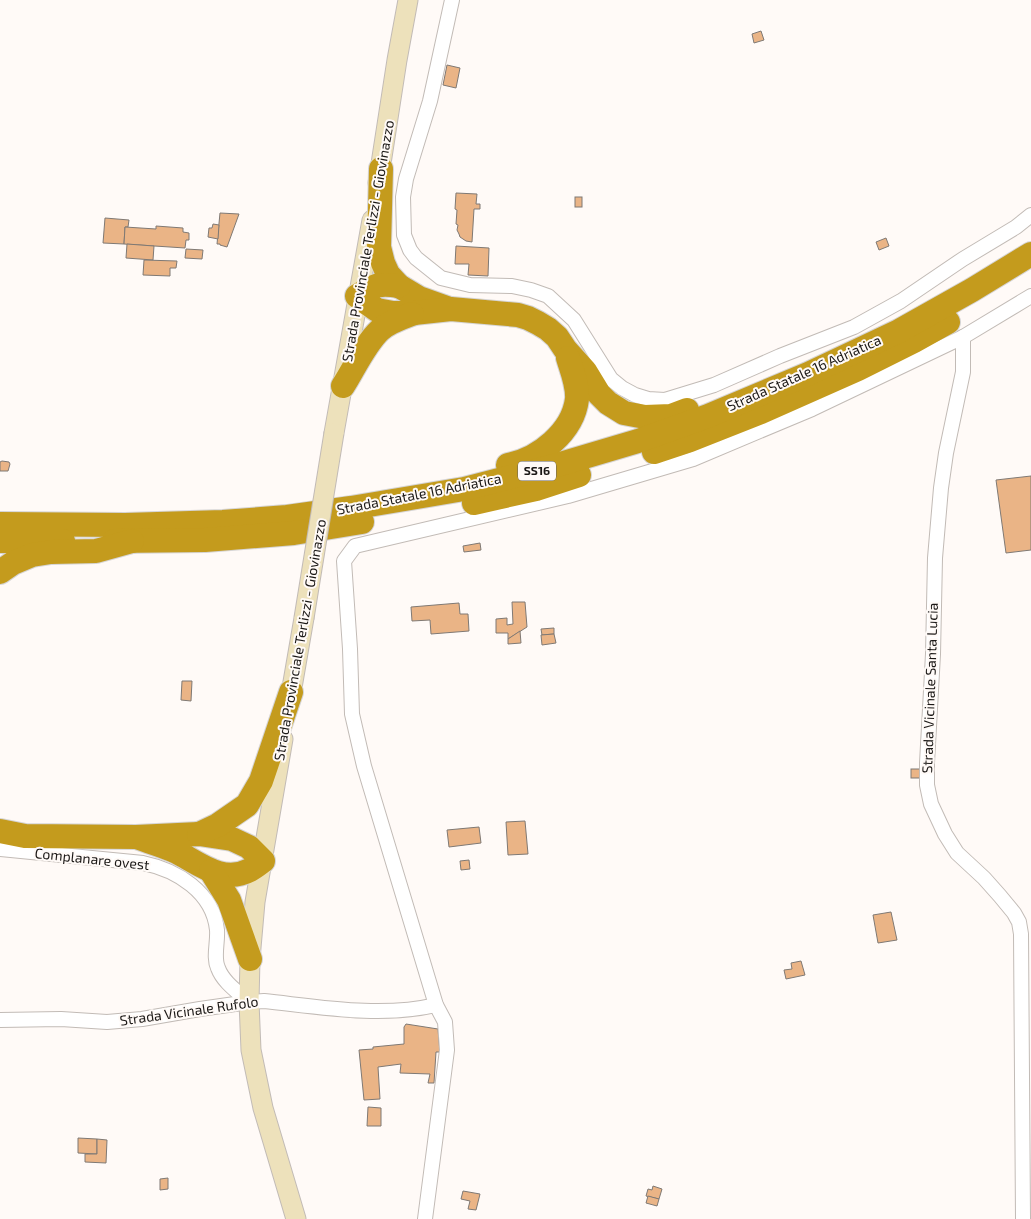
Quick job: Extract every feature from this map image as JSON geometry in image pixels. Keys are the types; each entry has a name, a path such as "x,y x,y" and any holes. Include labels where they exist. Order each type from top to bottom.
{"highway":[{"path":"381,169 379,246 388,274 399,286 419,298 451,309"},
{"name":"Strada Statale 16 Adriatica","path":"0,524 125,525 223,522 287,517 464,488 558,465 708,416 808,374 899,331 1031,254"},
{"name":"Strada Statale 16 Adriatica","path":"0,541 205,540 294,533 454,507 545,486 690,440 823,385 914,341 1031,273"},
{"path":"399,286 385,284 373,287 357,296 377,310 393,313 451,309 518,316 538,322 557,337 585,371 599,394 608,403 624,413 645,417 671,416 760,384 808,374"},
{"path":"343,386 366,347 380,330 394,321 414,313"},
{"path":"351,508 436,481 513,464 535,455 554,441 566,428 574,413 577,398 576,384 565,349"},
{"path":"0,572 13,563 32,555 51,552 96,551 132,541"},
{"path":"199,834 218,825 246,804 261,781 292,692"},
{"path":"0,830 25,836 199,834 232,839 249,848 263,861 249,870 224,875 212,871 175,851 136,836"},
{"path":"212,871 229,900 250,958"}],"main road":[{"name":"Strada Provinciale Terlizzi - Giovinazzo","path":"296,1219 263,1108 251,1050 250,958 255,902 292,692 357,296 381,169 408,0"}],"street":[{"path":"452,0 430,101 406,179 402,216 407,243 416,258 441,278 470,285 512,286 548,296 574,320 611,378 622,388 634,395 648,399 665,400 714,385 780,356 854,327 901,301 963,259 1016,227 1031,215"},
{"path":"425,1219 447,1050 445,1022 436,1005 364,766 352,714 344,561 355,546 568,496 693,458 812,409 963,337 1031,296"},
{"name":"Strada Vicinale Santa Lucia","path":"963,337 963,372 946,452 938,518 927,785 931,804 945,834 957,853 984,878 1014,913 1019,922 1021,934 1023,1219"},
{"name":"Complanare ovest","path":"0,848 143,863 162,868 184,880 202,895 213,914 217,938 216,963 220,974 249,1002"},
{"name":"Strada Vicinale Rufolo","path":"0,1020 61,1019 107,1022 142,1019 264,1001 362,1011 420,1009 436,1005"}],"building":[{"path":"761,31 764,40 754,43 752,34"},
{"path":"447,65 460,68 456,88 443,85"},
{"path":"456,193 477,194 476,204 480,204 480,209 474,209 472,242 460,237 457,230"},
{"path":"575,197 582,197 582,207 575,207"},
{"path":"220,213 239,214 227,247 217,244"},
{"path":"105,218 129,220 128,227 125,227 124,244 103,243"},
{"path":"213,224 219,225 218,239 208,237 209,228 212,228"},
{"path":"156,226 183,228 183,232 189,233 189,240 186,240 185,248 124,244 125,227 156,229"},
{"path":"886,238 889,246 879,250 876,242"},
{"path":"127,244 154,246 153,260 126,258"},
{"path":"456,246 489,248 488,276 468,275 469,264 455,264"},
{"path":"186,249 203,250 202,259 185,258"},
{"path":"144,260 177,261 176,268 170,268 170,276 143,275"},
{"path":"0,462 9,462 8,471 0,471"},
{"path":"1031,476 1031,550 1006,553 996,480"},
{"path":"480,543 481,550 464,552 463,546"},
{"path":"512,602 525,602 527,627 508,639 508,633 496,633 496,619 507,618 507,625 513,624"},
{"path":"459,603 460,614 468,614 469,631 431,634 430,620 412,621 411,607"},
{"path":"554,628 554,634 542,635 541,629"},
{"path":"520,631 521,643 508,644 508,639"},
{"path":"554,634 556,643 542,645 541,635"},
{"path":"182,681 192,681 191,701 181,700"},
{"path":"911,769 923,769 923,778 911,778"},
{"path":"525,821 528,854 508,855 506,822"},
{"path":"479,827 481,843 449,847 447,830"},
{"path":"469,860 470,869 461,870 460,861"},
{"path":"891,912 897,940 878,943 873,915"},
{"path":"801,961 805,975 786,979 784,970 792,969 791,963"},
{"path":"406,1024 438,1029 440,1052 436,1052 434,1083 428,1083 430,1074 400,1073 401,1064 378,1067 380,1099 364,1100 359,1050 404,1044 404,1027"},
{"path":"368,1107 381,1108 381,1126 367,1126"},
{"path":"78,1138 97,1139 97,1154 78,1153"},
{"path":"97,1139 107,1140 106,1163 85,1162 85,1154 97,1154"},
{"path":"168,1178 168,1189 160,1190 160,1179"},
{"path":"653,1186 662,1189 659,1199 646,1196 648,1189 652,1190"},
{"path":"463,1191 480,1194 476,1210 468,1209 470,1201 461,1199"},
{"path":"648,1196 659,1199 657,1206 646,1203"}]}
